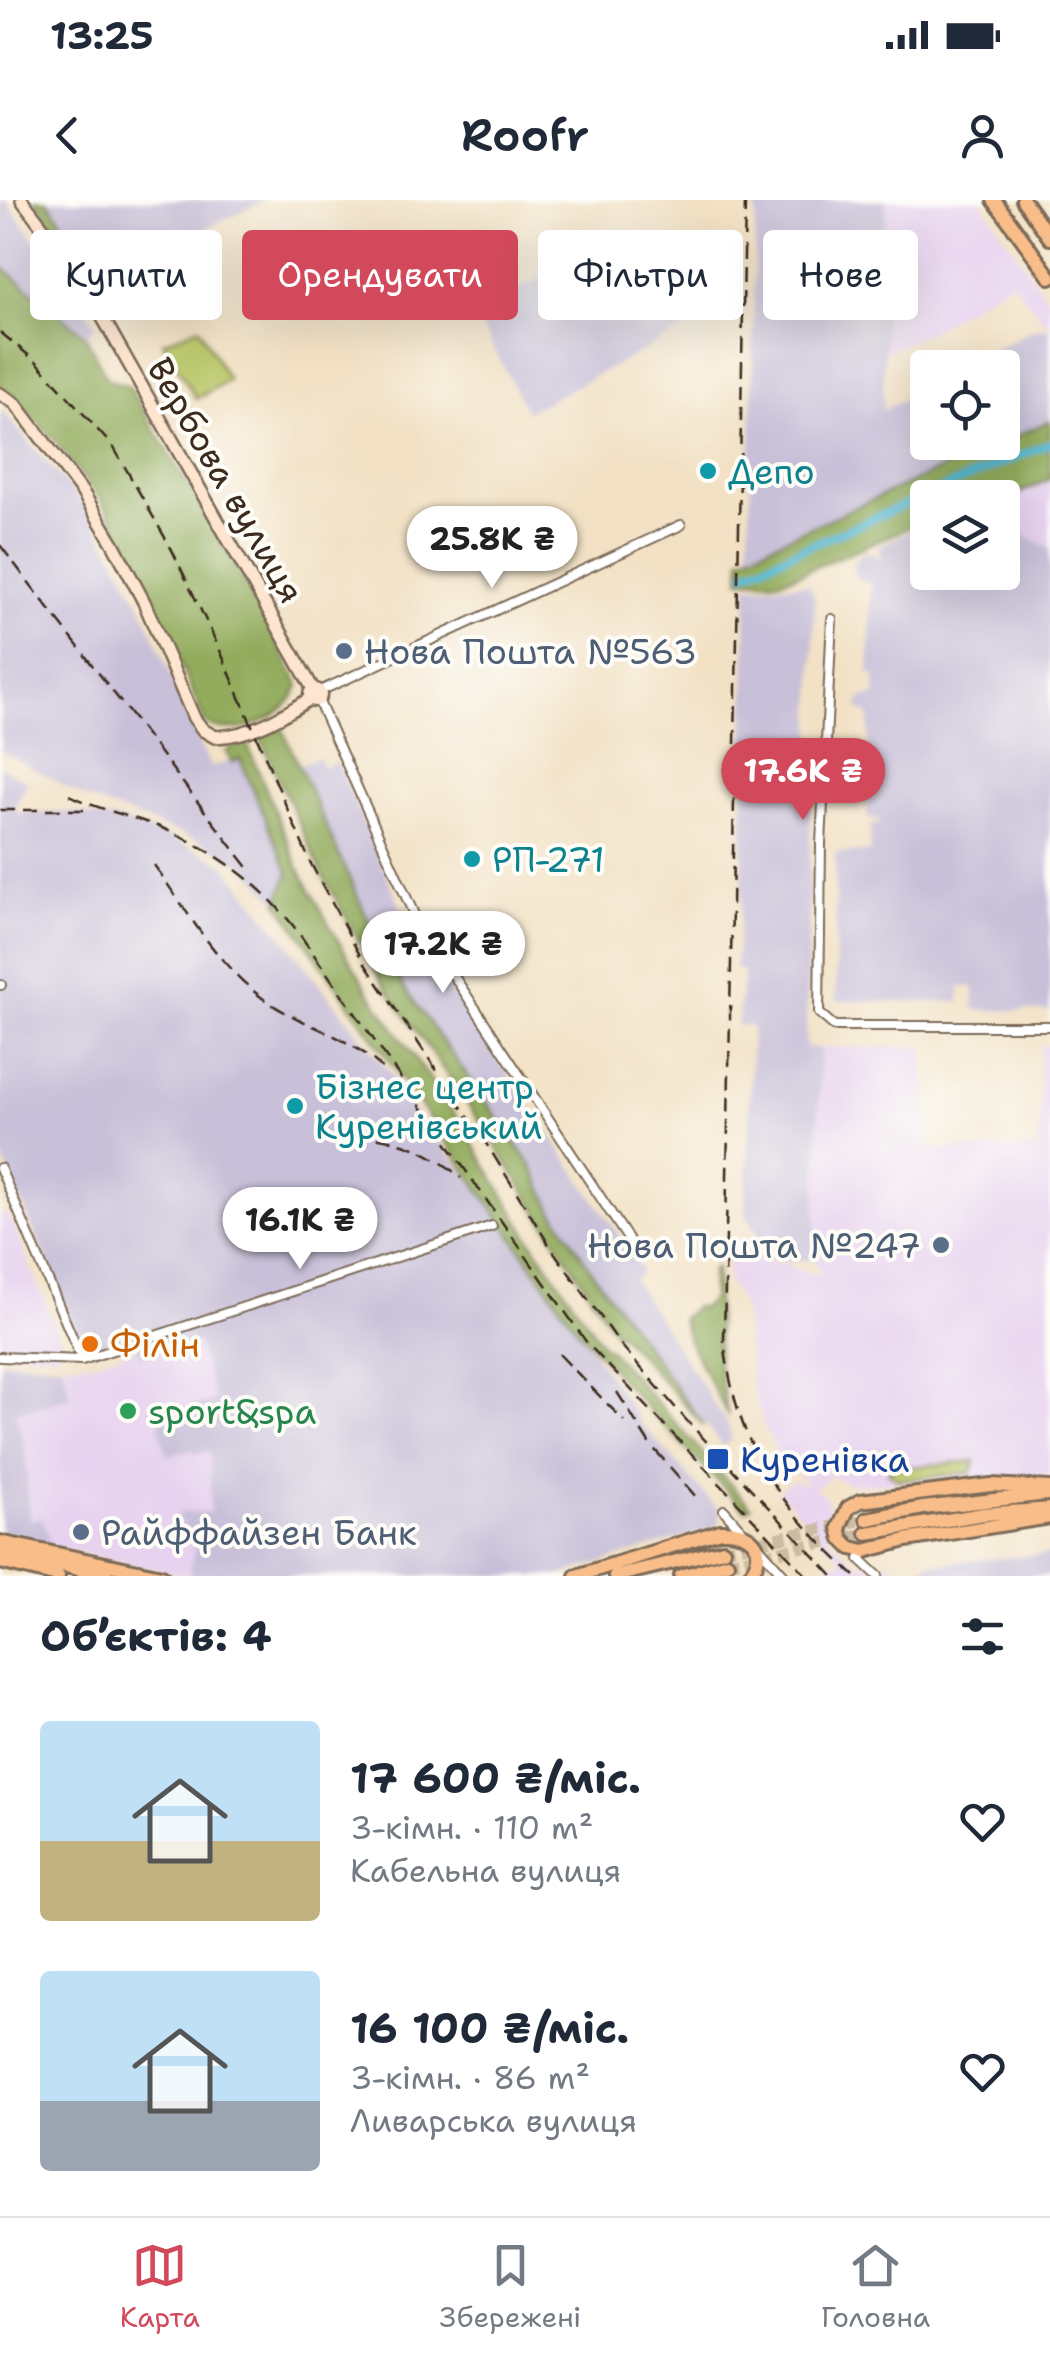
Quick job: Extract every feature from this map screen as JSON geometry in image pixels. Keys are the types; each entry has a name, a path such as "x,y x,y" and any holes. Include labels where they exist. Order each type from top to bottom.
{"main road":[{"name":"Вербова вулиця","path":"22,200 76,272 315,695"},
{"path":"994,200 1050,277"},
{"path":"1023,200 1050,238"},
{"path":"0,394 15,404 83,494 144,602 194,718 203,730 214,737 244,733 271,722 315,695"},
{"path":"1050,1491 991,1485 860,1501 848,1508 839,1528 842,1539 852,1548 864,1551 1050,1513"},
{"path":"1050,1491 922,1508 867,1526 984,1514 1050,1513"},
{"path":"576,1576 720,1531 750,1538 759,1554 749,1576"},
{"path":"0,1542 162,1576"},
{"path":"0,1550 107,1576"},
{"path":"615,1576 725,1556 681,1576"},
{"path":"0,1562 58,1576"}],"street":[{"path":"315,695 681,526"},
{"path":"832,619 821,844 819,1013 834,1026 1050,1026"},
{"name":"Вербова вулиця","path":"315,695 416,919 638,1254"},
{"path":"0,1168 82,1360"},
{"path":"0,1357 82,1360 492,1226"},
{"path":"720,1531 724,1510 786,1576"},
{"path":"864,1551 860,1559 878,1576"}],"shaded area":[{"path":"0,200 6,200 30,233 30,290 0,265"},
{"path":"47,200 266,200 202,230 69,230"},
{"path":"756,200 886,200 886,230 763,230 763,320 884,320 883,410 910,396 910,460 962,460 749,554"},
{"path":"886,200 980,200 1050,303 1050,328 1011,281 928,333 884,352 884,320 918,320 918,230 886,230"},
{"path":"538,280 538,320 679,320 684,329 527,412 478,320 518,320 518,290"},
{"path":"67,320 92,320 96,325 86,336"},
{"path":"1050,328 1050,421 1020,434 1020,350 994,350 1033,329"},
{"path":"0,409 87,508 141,605 210,767 240,759 289,874 278,902 245,867 203,842 88,799 0,750"},
{"path":"1050,479 1050,549 1020,534 1020,493"},
{"path":"910,532 910,590 1020,590 1020,534 1050,549 1050,1011 974,1010 974,987 960,987 960,1002 836,1001 835,853 870,852 871,825 879,824 879,819 867,818 869,715 858,708 861,698 875,695 875,675 869,675 871,584 856,578 853,564 863,552 882,559 878,546"},
{"path":"808,584 815,596 806,1047 820,1048 815,1260 770,1260 746,1213 752,1026 737,1025 744,971 735,969 742,899 747,586"},
{"path":"319,757 323,767 336,762 408,923 427,956 632,1254 642,1273 633,1280 728,1425 732,1439 723,1446 640,1342 552,1209 532,1166 405,989 378,942 300,764"},
{"path":"0,767 28,782 15,805 18,813 72,812 124,821 170,837 225,865 400,1085 399,1092 507,1225 642,1425 720,1511 718,1526 558,1576 189,1576 196,1539 187,1536 178,1518 180,1512 210,1513 210,1451 195,1454 193,1450 168,1456 159,1428 160,1416 215,1400 198,1341 140,1357 134,1340 86,1353 0,1152"},
{"path":"1040,1046 1050,1046 1050,1474 850,1485 831,1476 814,1489 824,1495 828,1504 829,1539 858,1564 892,1563 903,1576 794,1576 843,1561 778,1490 792,1481 809,1485 778,1454 763,1424 752,1385 744,1309 727,1279 728,1241 761,1241 772,1264 789,1263 796,1269 821,1275 815,1260 820,1048 924,1047 928,1149 1039,1149"},
{"path":"8,1212 62,1344 56,1354 0,1352 0,1216"},
{"path":"198,1341 216,1401 161,1416 194,1450 210,1450 210,1513 180,1512 197,1538 189,1576 51,1547 30,1521 25,1448 15,1411 69,1397 62,1364 93,1362 137,1349 140,1356"},
{"path":"0,1361 62,1364 70,1397 15,1412 25,1448 30,1520 42,1517 51,1547 0,1532"},
{"path":"1050,1554 1050,1576 906,1576 906,1569 928,1566 931,1561 932,1564"}],"green space":[{"path":"35,200 47,200 69,230 58,230"},
{"path":"0,265 30,290 30,320 67,320 86,336 107,379 129,386 228,552 294,674 299,685 284,707 245,728 230,730 205,723 156,605 106,507 55,441 0,387"},
{"path":"199,327 228,380 196,399 163,342"},
{"path":"1050,421 1050,479 1020,493 1020,480 917,480 962,460 1020,460 1020,434"},
{"path":"910,483 910,527 778,581 740,579 741,558"},
{"path":"282,728 378,942 405,989 532,1166 552,1209 593,1273 704,1426 619,1333 616,1335 485,1129 383,984 323,876 259,736"},
{"path":"246,741 301,873 332,930 370,994 458,1119 535,1247 604,1347 751,1507 745,1510 577,1329 278,902 289,873 240,759 231,762 226,751"},
{"path":"716,1268 718,1366 728,1416 689,1342 682,1318 696,1306 700,1309 712,1300 712,1271"},
{"path":"975,1461 971,1473 899,1480 889,1473 889,1469"}],"waterway":[{"path":"745,573 1050,443"}],"tunnel":[{"path":"723,1550 867,1519"},
{"path":"727,1563 867,1533"}],"railway":[{"path":"745,200 724,1341 739,1412 766,1472 804,1525 855,1576"},
{"path":"0,332 38,363 114,448 172,550 219,648 310,862 363,961 551,1248 621,1345 833,1576"},
{"path":"0,545 250,870"},
{"path":"69,795 198,845 235,869 284,914 587,1343 807,1576"},
{"path":"0,810 89,810"},
{"path":"154,865 205,938 250,988 282,1010 356,1048 382,1068"},
{"path":"332,1137 367,1136 401,1143 433,1157 461,1178"},
{"path":"559,1354 624,1421"},
{"path":"617,1392 649,1443 697,1498"}],"place":[{"name":"Депо","path":"708,471"},
{"name":"Нова Пошта №563","path":"344,651"},
{"name":"РП-271","path":"472,859"},
{"name":"Бізнес центр Куренівський","path":"295,1106"},
{"name":"Нова Пошта №247","path":"941,1245"},
{"name":"Філін","path":"90,1344"},
{"name":"sport&spa","path":"128,1411"},
{"name":"Куренівка","path":"718,1459"},
{"name":"Райффайзен Банк","path":"81,1532"}]}
